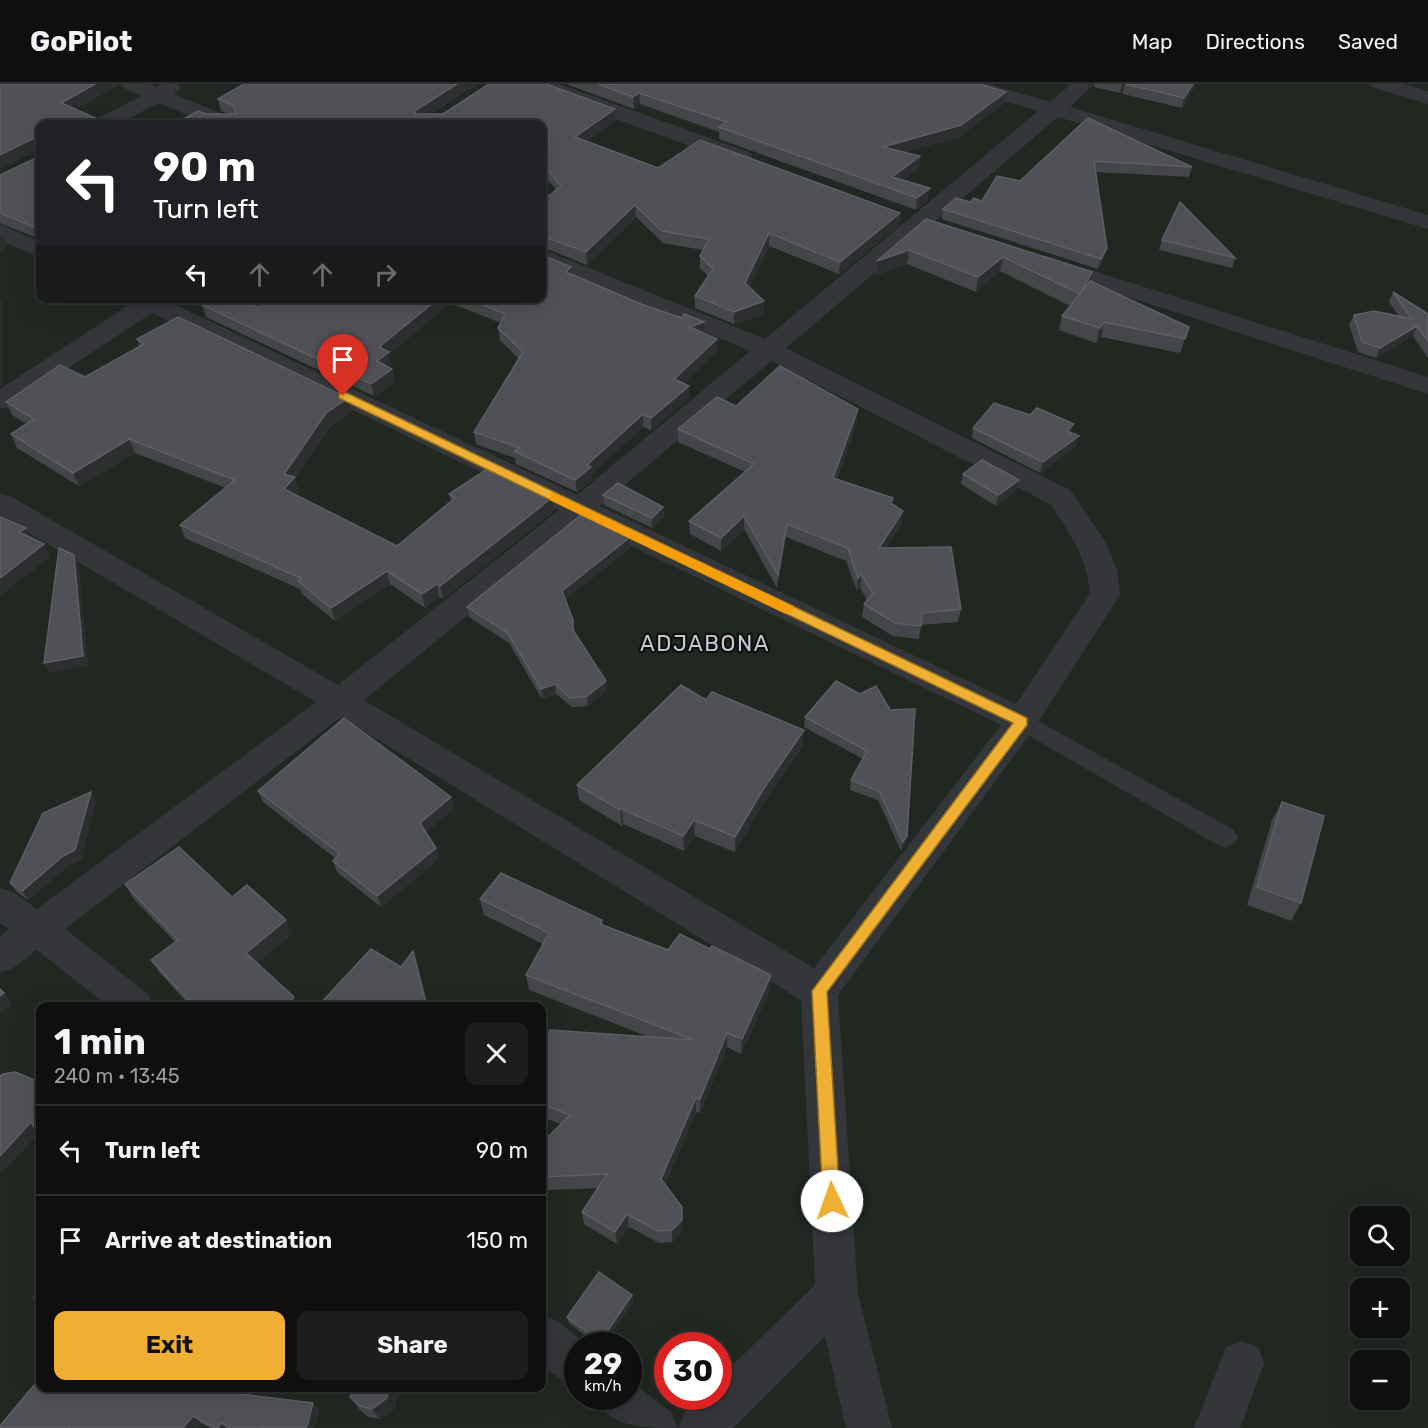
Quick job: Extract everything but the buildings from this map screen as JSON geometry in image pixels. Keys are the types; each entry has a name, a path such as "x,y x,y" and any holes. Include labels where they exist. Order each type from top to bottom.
{"street":[{"path":"131,84 217,120"},
{"path":"111,120 177,84"},
{"path":"539,84 762,165"},
{"path":"966,84 1137,133 1428,222"},
{"path":"0,957 39,930 340,701 579,509 1084,84"},
{"path":"1380,84 1428,98"},
{"path":"0,231 36,248"},
{"path":"1021,255 1428,387"},
{"path":"546,258 770,350 1060,497 1091,542 1102,570 1105,595 1022,721 819,991 837,1294 869,1428"},
{"path":"0,400 145,303"},
{"path":"155,303 1022,721"},
{"path":"0,503 340,701 819,991"},
{"path":"0,903 39,930 130,1002"},
{"path":"701,1428 837,1294"},
{"path":"546,1339 564,1354"},
{"path":"1217,1428 1242,1363"},
{"path":"633,1410 655,1428"}],"lane":[{"path":"1022,721 1225,837"}],"shaded area":[{"path":"0,84 1428,84 1428,1428 0,1428"}],"slow traffic":[{"path":"554,497 789,609"}],"district":[{"name":"ADJABONA","path":"705,643"}],"route":[{"path":"343,396 1022,721 819,991 832,1201"}]}
